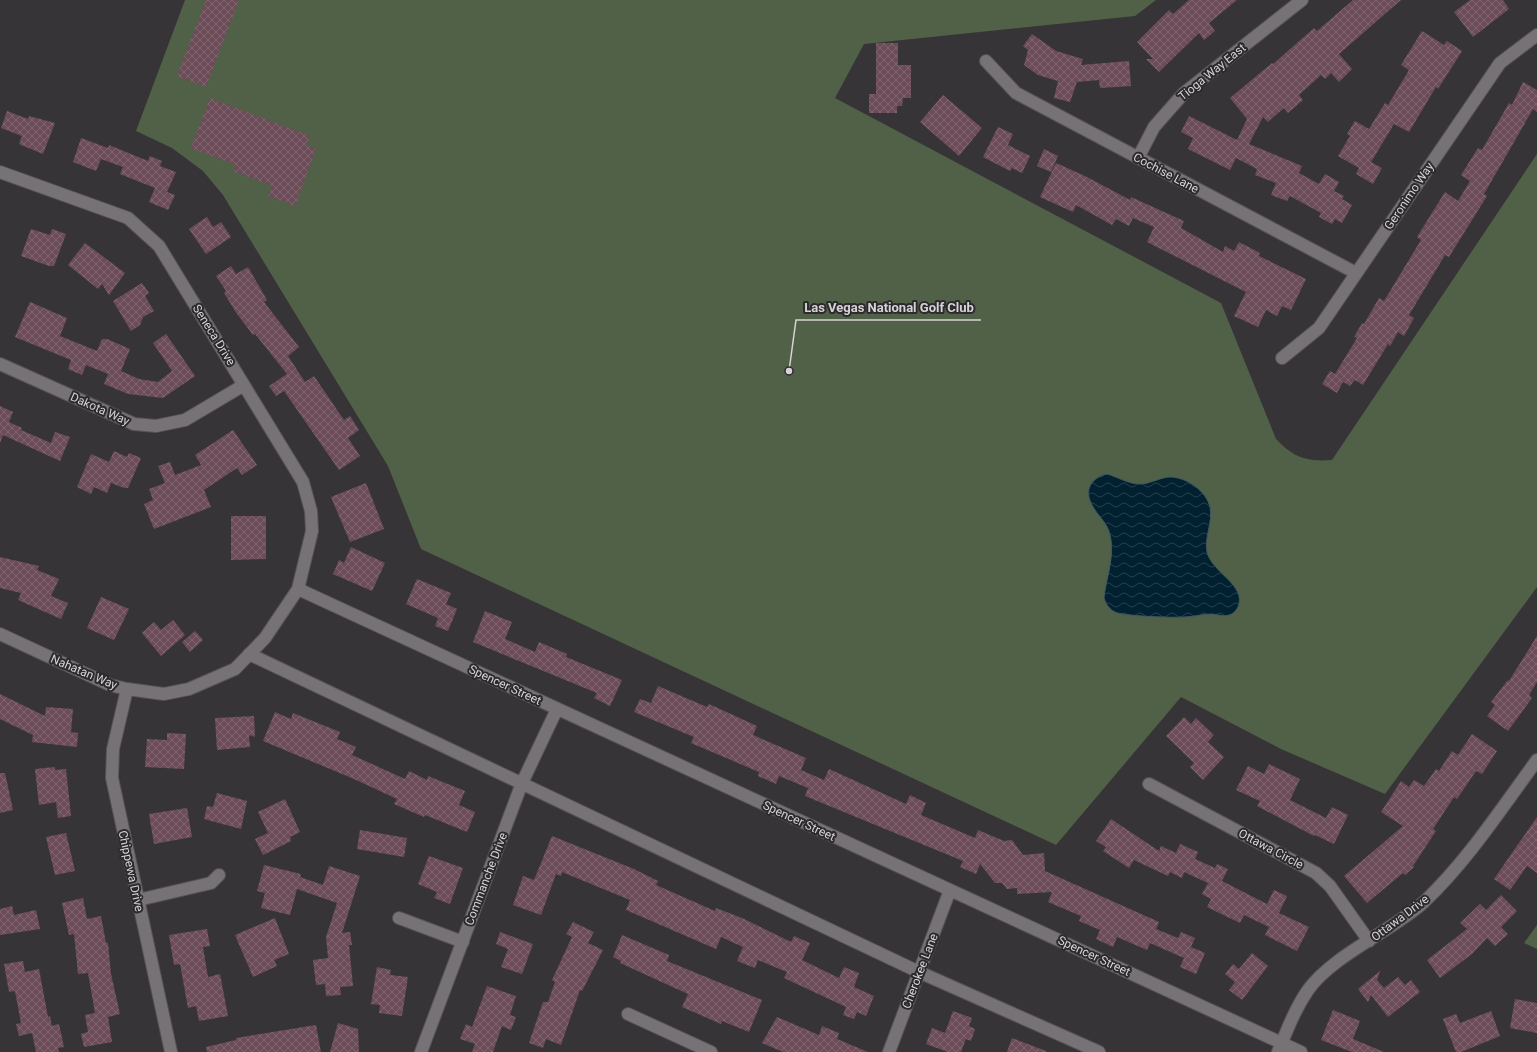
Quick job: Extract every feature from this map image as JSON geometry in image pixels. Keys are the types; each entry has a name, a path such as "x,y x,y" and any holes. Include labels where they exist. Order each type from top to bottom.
{"street":[{"name":"Tioga Way East","path":"1138,158 1154,127 1184,92 1302,0"},
{"name":"Geronimo Way","path":"1282,358 1319,328 1500,63 1537,35"},
{"name":"Cochise Lane","path":"986,61 1016,93 1356,273"},
{"name":"Seneca Drive","path":"0,172 128,218 159,246 303,482 309,504 312,531 298,589"},
{"name":"Dakota Way","path":"0,364 134,424 156,426 185,420 244,385"},
{"name":"Nahatan Way","path":"0,634 110,685 126,689 164,694 189,689 235,669 265,638 298,589"},
{"name":"Spencer Street","path":"298,589 950,890 1280,1048 1301,1052"},
{"path":"249,654 919,972 1085,1049 1098,1052"},
{"name":"Chippewa Drive","path":"126,689 113,749 112,778 171,1052"},
{"name":"Commanche Drive","path":"421,1052 522,783 557,709"},
{"name":"Ottawa Drive","path":"1280,1048 1292,1016 1309,988 1333,966 1422,903 1455,870 1537,760"},
{"name":"Ottawa Circle","path":"1149,784 1316,873 1330,886 1369,941"},
{"path":"138,900 211,884 219,875"},
{"name":"Cherokee Lane","path":"889,1052 950,890"},
{"path":"398,918 463,942"},
{"path":"628,1014 711,1052"}],"green space":[{"path":"185,0 1156,0 1135,16 864,44 835,98 1221,303 1276,439 1294,454 1307,459 1315,460 1332,460 1537,154 1537,587 1385,794 1281,749 1181,697 1056,845 421,549 388,466 223,195 203,171 172,148 136,131"},
{"path":"1537,925 1537,949 1524,943"}],"water":[{"path":"1107,474 1138,484 1167,477 1177,478 1195,486 1205,496 1211,513 1206,546 1207,552 1215,566 1238,592 1238,607 1234,612 1230,615 1224,616 1204,614 1187,617 1160,617 1137,616 1119,613 1109,608 1104,598 1111,562 1112,547 1110,534 1106,524 1094,508 1089,498 1089,488 1091,484 1102,475"}],"building":[{"path":"206,0 239,0 206,87 177,76"},
{"path":"1189,0 1237,0 1209,23 1215,31 1204,40 1199,33 1159,72 1146,59 1153,59 1137,42 1169,10 1173,14"},
{"path":"1353,0 1401,0 1339,54 1352,69 1339,82 1331,73 1325,79 1321,75 1299,95 1303,100 1288,113 1284,108 1268,122 1263,117 1249,144 1302,166 1299,173 1319,184 1325,174 1339,182 1334,191 1344,196 1342,199 1352,205 1342,223 1335,219 1332,224 1319,217 1321,213 1290,196 1287,201 1271,195 1276,183 1255,175 1257,169 1236,158 1230,170 1188,149 1193,138 1181,132 1189,116 1237,140 1247,119 1230,98 1272,63 1273,64 1314,28 1317,31"},
{"path":"1470,0 1503,0 1509,9 1473,37 1454,12"},
{"path":"1422,31 1444,45 1447,41 1462,51 1438,89 1436,87 1409,132 1394,124 1371,162 1382,168 1373,184 1356,174 1359,168 1338,156 1350,136 1347,134 1355,121 1369,129 1385,103 1388,105 1409,70 1401,65"},
{"path":"1032,34 1056,51 1083,59 1081,65 1129,61 1131,86 1100,88 1099,80 1077,82 1070,102 1054,98 1058,81 1038,75 1024,65 1028,50 1023,46"},
{"path":"876,43 898,43 898,65 911,65 911,98 903,98 902,106 897,106 897,113 869,113 869,94 876,94"},
{"path":"1523,82 1537,90 1537,112 1533,109 1484,194 1487,196 1449,257 1445,255 1409,315 1414,318 1404,336 1398,332 1390,346 1388,344 1363,385 1355,380 1350,386 1343,382 1337,393 1322,384 1330,371 1335,374 1357,338 1354,337 1362,323 1364,324 1379,298 1384,301 1421,240 1417,237 1445,192 1458,201 1470,181 1461,175 1478,148 1482,150 1509,103 1512,105"},
{"path":"943,95 982,128 959,156 920,122"},
{"path":"210,98 310,136 306,145 316,149 295,206 268,196 272,186 233,171 236,165 191,148"},
{"path":"7,111 28,119 29,116 55,123 43,154 19,144 22,136 1,128"},
{"path":"998,127 1013,134 1008,145 1030,156 1022,173 1012,168 1010,171 983,157"},
{"path":"81,138 108,148 109,145 148,161 150,156 162,161 160,166 176,172 167,192 175,195 168,210 149,202 155,188 120,174 123,167 101,159 96,171 73,162"},
{"path":"1044,149 1058,156 1051,172 1037,166"},
{"path":"1056,163 1087,177 1130,200 1131,197 1184,221 1181,228 1223,252 1225,246 1234,251 1239,242 1260,253 1259,256 1306,279 1291,310 1282,306 1277,316 1266,310 1258,327 1234,316 1246,292 1147,242 1154,227 1133,218 1129,226 1116,219 1112,225 1076,205 1073,212 1040,197"},
{"path":"207,217 213,227 221,222 231,237 206,254 189,229"},
{"path":"31,229 50,235 52,229 66,234 54,266 49,266 21,256"},
{"path":"85,243 125,273 109,295 102,284 98,289 68,265"},
{"path":"231,266 236,274 248,267 267,300 264,302 299,347 288,356 305,382 314,376 344,420 350,416 359,430 348,438 360,456 339,470 284,391 276,396 269,386 287,374 255,334 253,335 237,314 224,293 226,291 216,276"},
{"path":"142,283 149,293 145,296 154,311 143,317 140,325 131,331 113,301"},
{"path":"30,302 67,318 60,336 97,351 102,339 107,339 130,349 121,371 139,379 158,382 172,371 153,343 166,334 195,376 163,398 128,394 104,384 108,374 86,365 82,375 68,369 71,360 15,337"},
{"path":"0,406 13,412 9,422 22,428 21,430 51,443 55,432 70,437 60,461 3,435 0,443"},
{"path":"233,430 257,465 242,475 237,468 204,490 211,507 154,529 144,504 153,500 149,489 165,483 158,466 170,462 175,475 201,465 195,455"},
{"path":"114,451 127,457 129,453 141,458 128,488 111,483 107,493 94,487 91,494 77,487 91,454 109,462"},
{"path":"366,483 384,529 350,542 331,497"},
{"path":"231,516 266,516 266,559 231,560"},
{"path":"351,547 385,563 372,591 333,574 339,560 344,563"},
{"path":"0,557 39,566 37,570 59,579 51,596 68,603 61,619 18,600 21,593 0,588"},
{"path":"417,579 451,593 446,604 457,609 448,631 435,626 438,618 406,604"},
{"path":"101,597 129,609 114,640 87,628"},
{"path":"485,611 512,622 505,639 535,652 539,642 567,654 566,657 622,680 610,706 594,698 597,693 473,642"},
{"path":"173,620 185,635 161,656 142,633 154,622 161,630"},
{"path":"195,631 203,640 190,652 182,642"},
{"path":"1537,636 1537,682 1529,695 1532,698 1508,731 1487,716 1495,705 1491,702 1508,680 1509,681"},
{"path":"658,686 707,707 709,704 757,726 753,735 806,758 801,770 824,780 829,769 906,804 910,795 926,803 921,815 975,838 978,830 1004,841 1012,840 1023,855 1044,853 1045,871 1159,922 1156,929 1178,938 1181,932 1195,938 1191,947 1205,953 1196,974 1180,967 1184,958 1150,943 1147,950 1117,937 1113,947 1096,939 1100,930 1079,921 1081,916 1048,902 1052,892 1017,894 1017,888 1007,889 1002,883 995,883 980,864 976,874 960,867 963,861 805,796 808,788 779,776 776,784 758,776 759,772 691,743 694,737 634,712 640,699 651,703"},
{"path":"0,694 45,716 46,707 73,709 71,732 78,733 77,747 32,742 33,735 0,719"},
{"path":"275,712 291,719 293,713 340,732 337,739 356,747 352,755 405,779 409,771 427,780 428,776 465,791 459,805 475,812 467,832 425,815 424,817 394,804 397,799 354,779 263,741"},
{"path":"254,716 255,737 249,735 250,747 217,750 215,718"},
{"path":"1184,717 1191,724 1196,718 1214,735 1208,742 1224,757 1203,780 1190,767 1194,763 1166,736"},
{"path":"167,733 186,734 184,769 145,767 147,739 167,740"},
{"path":"1472,734 1497,751 1482,774 1476,771 1457,799 1454,797 1433,829 1436,831 1413,866 1414,867 1405,875 1403,873 1367,903 1344,876 1403,826 1381,812 1401,781 1409,787 1414,780 1424,786 1436,769 1439,771 1452,751 1458,755"},
{"path":"1269,764 1300,779 1290,800 1326,818 1332,807 1348,815 1334,844 1315,835 1314,836 1257,806 1260,801 1236,790 1248,766 1264,774"},
{"path":"55,767 55,770 66,769 71,816 58,818 56,802 39,805 35,769"},
{"path":"0,773 5,773 13,810 0,813"},
{"path":"217,793 247,801 241,829 204,819 207,806 213,807"},
{"path":"285,799 300,832 290,837 291,841 263,855 255,839 268,833 258,812"},
{"path":"187,808 192,837 154,844 149,814"},
{"path":"1537,817 1537,873 1527,866 1510,890 1494,879"},
{"path":"1111,819 1159,851 1161,846 1176,853 1180,844 1198,852 1195,859 1215,868 1217,864 1228,869 1222,881 1267,904 1274,890 1287,896 1279,913 1309,927 1297,951 1265,935 1269,927 1244,915 1240,923 1207,907 1211,899 1202,894 1208,883 1184,872 1182,878 1170,872 1168,876 1134,860 1129,868 1103,851 1106,847 1096,841"},
{"path":"360,830 407,838 404,857 357,849"},
{"path":"66,833 75,871 55,875 46,837"},
{"path":"552,836 634,869 658,881 656,885 715,911 716,908 742,918 791,942 794,936 810,943 802,960 839,978 844,967 859,973 854,987 874,996 866,1016 857,1012 854,1019 843,1015 846,1007 784,978 787,972 758,960 755,968 737,961 743,947 721,937 716,949 626,910 630,900 562,872 561,876 556,874 541,915 513,905 523,876 534,880"},
{"path":"429,856 463,868 450,904 434,898 437,892 418,884"},
{"path":"264,865 301,874 300,877 323,885 329,866 360,876 342,933 350,932 352,945 349,945 353,986 340,987 341,995 326,996 325,984 316,985 313,960 328,958 326,937 337,903 297,889 290,915 261,908 265,893 257,891"},
{"path":"1501,895 1517,911 1501,927 1508,934 1495,946 1487,938 1472,954 1440,978 1427,960 1467,929 1460,923 1480,904 1486,910"},
{"path":"83,898 87,919 101,916 106,943 108,943 111,974 120,1014 108,1017 112,1042 84,1047 81,1034 88,1032 85,1015 95,1013 88,973 78,974 74,934 69,935 62,903"},
{"path":"12,906 14,915 36,910 40,929 0,935 0,909"},
{"path":"275,918 289,954 274,960 277,966 253,977 235,935"},
{"path":"573,922 594,932 588,943 603,950 582,991 580,990 561,1045 546,1039 543,1048 529,1043 543,1002 548,1002 555,982 552,980 572,937 566,934"},
{"path":"207,929 210,946 203,947 208,977 220,974 228,1016 199,1021 196,1006 188,1008 180,964 174,965 169,935"},
{"path":"500,932 533,944 522,974 501,967 508,949 496,944"},
{"path":"622,935 669,955 667,961 762,1000 749,1032 722,1021 721,1024 682,1007 688,994 620,963 621,961 613,957"},
{"path":"1252,953 1268,966 1242,1000 1229,990 1235,982 1225,974 1233,964 1239,969"},
{"path":"23,961 25,972 39,969 48,1017 50,1016 52,1026 59,1024 64,1047 58,1048 59,1052 36,1052 32,1033 19,1036 16,1024 21,1023 15,991 9,992 4,964"},
{"path":"377,967 391,970 390,975 408,977 402,1016 379,1013 380,1005 371,1004"},
{"path":"1380,971 1377,980 1384,988 1398,977 1405,985 1411,980 1420,992 1388,1017 1371,995 1368,1002 1358,989"},
{"path":"487,986 516,996 510,1015 516,1017 511,1030 502,1026 493,1052 472,1052 475,1044 460,1039 466,1024 472,1027"},
{"path":"1515,999 1537,1003 1537,1033 1510,1028"},
{"path":"1333,1010 1360,1021 1353,1039 1384,1052 1352,1052 1321,1040"},
{"path":"953,1011 972,1018 969,1026 975,1029 971,1041 966,1039 961,1052 948,1052 926,1044 932,1028 945,1033"},
{"path":"1491,1011 1500,1036 1461,1052 1456,1052 1443,1019 1456,1014 1460,1023"},
{"path":"777,1017 819,1035 822,1026 839,1033 837,1039 868,1052 783,1052 762,1043"},
{"path":"338,1023 358,1029 359,1052 330,1052"},
{"path":"316,1025 321,1052 207,1052 206,1047 236,1040 236,1038"},
{"path":"1012,1038 1046,1051 1046,1052 1007,1052"}],"place":[{"name":"Las Vegas National Golf Club","path":"789,371"}]}
